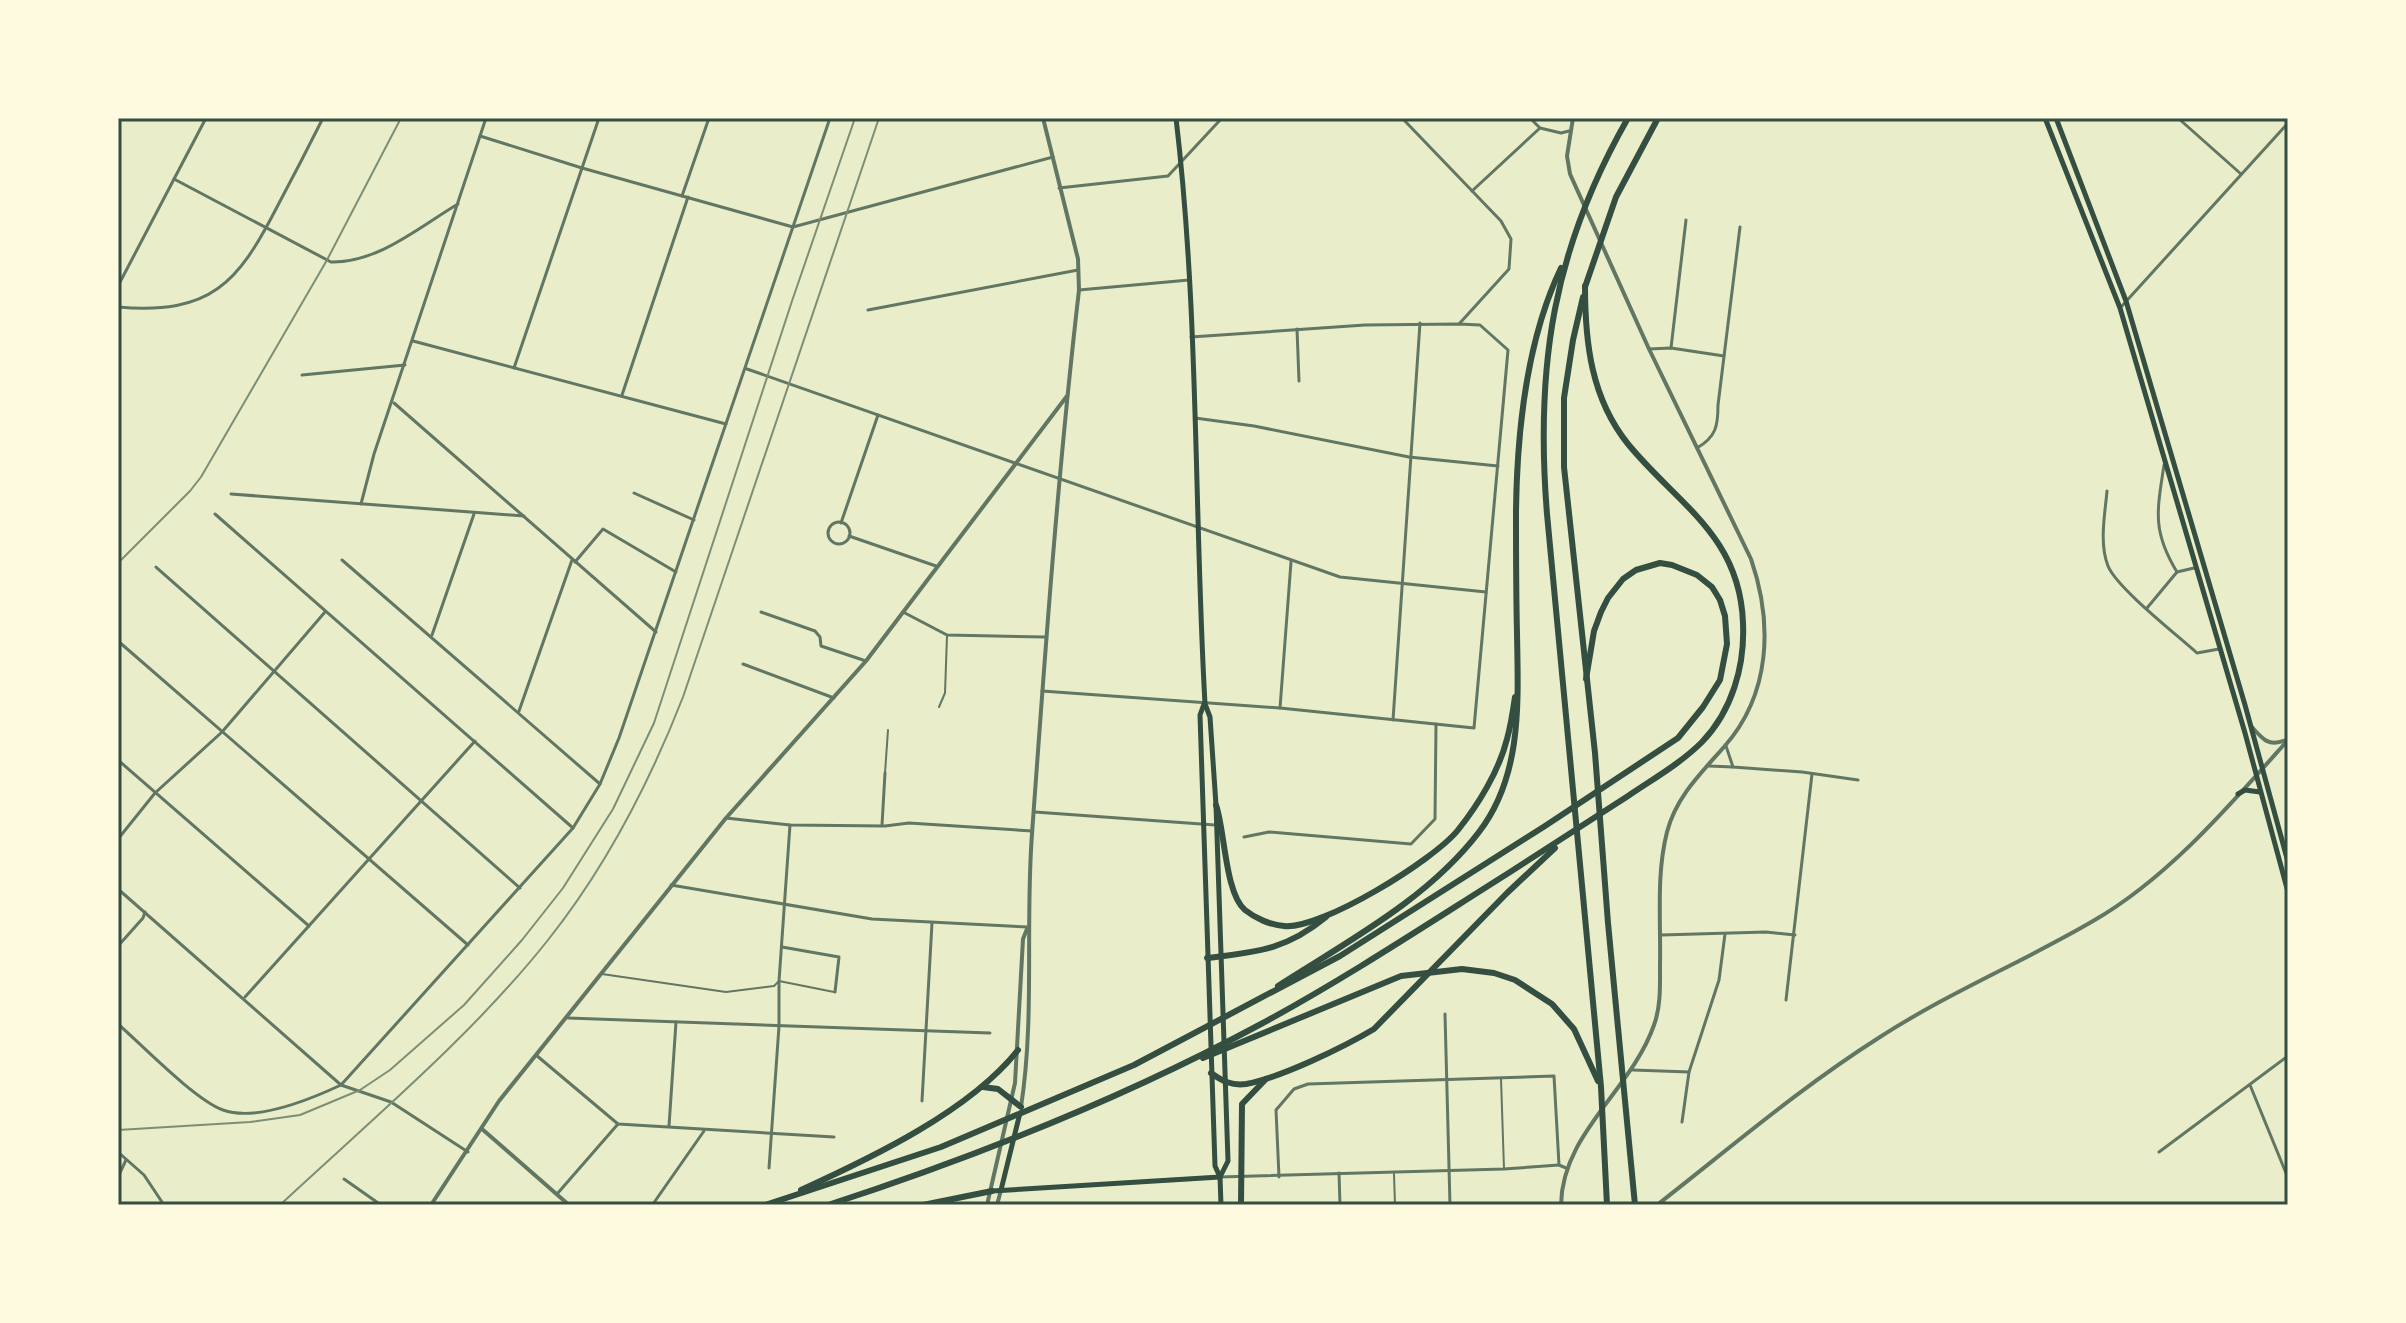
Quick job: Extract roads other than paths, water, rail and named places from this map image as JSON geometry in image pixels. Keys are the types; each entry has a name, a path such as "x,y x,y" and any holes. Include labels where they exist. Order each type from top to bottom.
{"highway":[{"path":"768,1204 971,1135 1134,1065 1244,1008 1418,893 1451,864 1481,830 1501,792 1513,753 1518,712 1516,508 1521,419 1540,328 1572,240 1606,159 1628,118"},
{"path":"1635,1205 1595,753 1564,467 1564,398 1585,286 1602,233 1616,197 1658,118"},
{"path":"1566,257 1548,353 1542,423 1546,500 1601,1087 1607,1205"},
{"path":"1170,1071 1258,1026 1365,964 1569,835 1664,772 1702,741 1725,711 1740,666 1743,646 1740,599 1728,556 1704,523 1627,443 1606,409 1591,370 1585,323 1585,286"},
{"path":"1269,993 1340,956 1678,738 1716,687 1725,660 1725,616 1712,587 1697,575 1660,563 1636,570 1623,579 1601,612 1594,631 1586,679"},
{"path":"1216,805 1234,895 1243,908 1261,920 1285,927 1306,924 1382,888 1428,859 1457,832 1485,791 1507,741 1518,682"},
{"path":"1211,1073 1225,1083 1244,1084 1269,1077 1350,1043 1374,1029 1507,893 1569,835"},
{"path":"1207,958 1267,951 1314,927 1332,912"},
{"path":"828,1205 966,1158 1044,1127 1170,1071 1401,976 1462,969 1501,975 1538,993 1569,1022 1601,1087"},
{"path":"768,1204 886,1149 983,1087 1018,1050"},
{"path":"1241,1205 1239,1139 1242,1104 1255,1087 1269,1077"},
{"path":"983,1087 998,1089 1021,1107"},
{"path":"923,1205 992,1191"},
{"path":"956,1199 964,1205"}],"main road":[{"path":"1176,118 1189,280 1205,704 1210,717 1216,805 1228,1161 1220,1177"},
{"path":"2045,118 2120,308 2288,892"},
{"path":"2056,118 2126,301 2288,862"},
{"path":"1205,704 1200,715 1207,958 1215,1166 1220,1177 1221,1205"},
{"path":"2238,794 2248,790 2260,792"},
{"path":"1001,1190 1021,1107"},
{"path":"992,1191 1220,1177"}],"street":[{"path":"118,286 206,118"},
{"path":"118,307 155,307 194,300 218,289 240,270 267,228 323,118"},
{"path":"361,504 374,454 486,118"},
{"path":"514,368 599,118"},
{"path":"621,397 709,118"},
{"path":"118,1024 194,1091 226,1111 254,1112 287,1106 341,1085 573,828 600,784 656,632 830,118"},
{"path":"1021,1107 1029,1002 1028,927 1041,691 1079,290 1078,270 1043,118"},
{"path":"1058,188 1168,176 1222,118"},
{"path":"1402,118 1501,221 1511,239 1509,269 1459,324"},
{"path":"1530,118 1540,128 1561,133 1569,131"},
{"path":"1561,1205 1562,1181 1577,1145 1633,1070 1655,1023 1661,935 1660,868 1667,830 1679,802 1695,778 1736,732 1757,687 1765,649 1766,620 1761,588 1751,559 1649,349 1570,174 1567,156 1573,118"},
{"path":"2178,118 2242,174"},
{"path":"2120,308 2288,123"},
{"path":"1472,191 1540,128"},
{"path":"480,136 793,227 1053,157"},
{"path":"174,179 327,260 348,262 370,257 458,204"},
{"path":"1671,348 1686,220"},
{"path":"1697,448 1715,434 1740,227"},
{"path":"868,310 1078,270"},
{"path":"1079,290 1189,280"},
{"path":"1393,720 1420,323"},
{"path":"1041,691 1280,708 1474,728 1508,350 1480,325 1459,324 1297,328 1191,337"},
{"path":"1297,328 1299,381"},
{"path":"413,341 726,424"},
{"path":"1649,349 1671,348 1725,356"},
{"path":"302,375 405,365"},
{"path":"745,369 1340,577 1486,592"},
{"path":"431,1205 499,1101 568,1018 670,885 866,661 1067,396"},
{"path":"393,402 656,632"},
{"path":"841,523 878,415"},
{"path":"1195,418 1254,426 1409,457 1498,466"},
{"path":"2165,463 2159,495 2158,532 2177,572"},
{"path":"2107,491 2104,540 2108,565 2117,582 2197,653 2219,649"},
{"path":"634,493 694,520"},
{"path":"231,494 524,516"},
{"path":"215,514 573,828"},
{"path":"432,637 474,514"},
{"path":"841,523 847,526 849,536 839,544 830,539 829,529 841,523"},
{"path":"518,713 574,561 603,529 676,572"},
{"path":"849,536 936,566"},
{"path":"342,560 600,784"},
{"path":"1280,708 1291,562"},
{"path":"156,567 520,888"},
{"path":"2147,608 2177,572 2204,567"},
{"path":"118,839 155,793 222,732 325,612"},
{"path":"761,612 815,631 820,637 821,646 866,661"},
{"path":"903,612 947,635 1045,637"},
{"path":"118,641 468,945"},
{"path":"743,664 834,698"},
{"path":"1244,837 1277,833 1411,844 1435,819 1436,724"},
{"path":"2250,725 2268,743 2288,739"},
{"path":"1657,1205 1841,1061 1925,1010 2094,921 2135,893 2171,863 2288,739"},
{"path":"244,998 475,741"},
{"path":"1726,746 1733,767"},
{"path":"118,760 309,926"},
{"path":"1706,767 1858,780"},
{"path":"882,826 885,773"},
{"path":"1786,1000 1812,774"},
{"path":"1035,812 1216,825"},
{"path":"726,818 790,825 882,826 909,823 1032,831"},
{"path":"769,1168 790,825"},
{"path":"670,885 872,919 1028,927"},
{"path":"118,889 341,1085 391,1102 468,1152"},
{"path":"118,946 145,912"},
{"path":"922,1101 932,923"},
{"path":"987,1205 1013,1099 1023,939 1028,927"},
{"path":"1661,935 1766,932 1795,935"},
{"path":"1682,1122 1689,1072 1719,980 1725,934"},
{"path":"782,947 839,957 835,992"},
{"path":"1445,1014 1450,1205"},
{"path":"568,1018 990,1033"},
{"path":"669,1127 676,1022"},
{"path":"536,1055 618,1124 834,1137"},
{"path":"2159,1152 2288,1056"},
{"path":"1633,1070 1689,1072"},
{"path":"1279,1177 1276,1110 1294,1089 1308,1084 1554,1076 1559,1165"},
{"path":"2250,1085 2288,1178"},
{"path":"557,1194 618,1124"},
{"path":"482,1129 569,1205"},
{"path":"653,1204 704,1131"},
{"path":"118,1152 144,1175 164,1205"},
{"path":"118,1177 126,1160"},
{"path":"1220,1177 1559,1165 1566,1168"},
{"path":"1339,1173 1340,1205"},
{"path":"344,1179 381,1205"},
{"path":"997,1205 1001,1190"}],"lane":[{"path":"939,707 945,693 947,635"},
{"path":"885,773 888,730"},
{"path":"600,974 726,992 774,986 779,981 835,992"},
{"path":"1501,1078 1504,1169"},
{"path":"1394,1173 1395,1205"}],"railway":[{"path":"118,563 201,477 327,260 401,118"},
{"path":"118,1130 250,1122 300,1115 360,1090 390,1070 464,1005 563,888 613,809 654,723 855,118"},
{"path":"280,1205 454,1044 518,976 569,912 624,824 656,761 683,697 879,118"}]}
